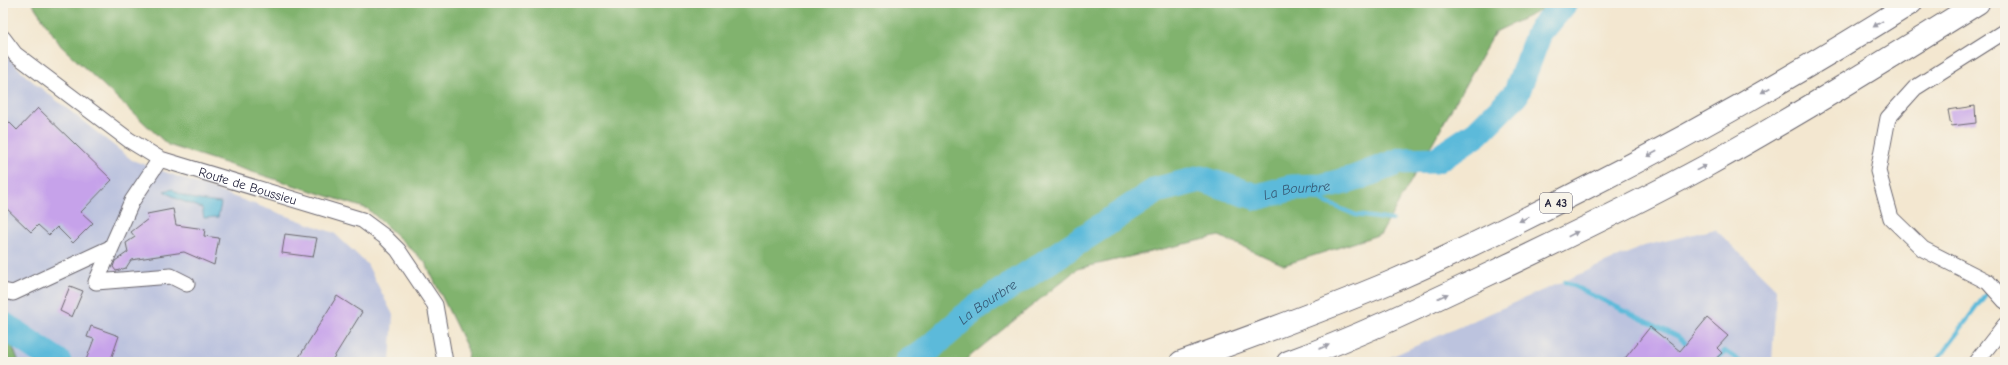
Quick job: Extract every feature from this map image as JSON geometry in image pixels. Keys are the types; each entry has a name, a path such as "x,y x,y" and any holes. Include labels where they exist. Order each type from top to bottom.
{"highway":[{"name":"A 43","path":"1181,362 1276,328 1392,281 1504,230 1692,133 1860,35 1911,3"},
{"name":"A 43","path":"1288,362 1406,313 1526,257 1646,197 1772,128 1889,59 1978,3"}],"street":[{"path":"2005,31 1915,88 1888,118 1878,171 1891,218 1923,249 1988,282 2005,301"},
{"name":"Route de Boussieu","path":"3,38 15,54 129,140 160,159 362,220 385,237 398,250 435,305 445,362"},
{"path":"160,159 132,201 96,282 171,276 187,284"},
{"path":"3,291 13,293 110,248"},
{"path":"1976,362 2005,325"}],"shaded area":[{"path":"3,52 27,77 132,160 334,233 367,264 393,315 390,362 19,362 3,324"},
{"path":"1715,229 1776,289 1772,362 1379,362 1644,246"}],"green space":[{"path":"32,3 1556,3 1495,32 1381,234 1284,265 1219,236 1077,269 963,362 467,362 468,350 425,262 368,209 168,145 61,46"},
{"path":"3,324 19,362 3,362"}],"water":[{"path":"173,189 188,197 202,201 221,203 218,217 204,218 202,208 179,200 164,191"},
{"path":"3,319 59,353 49,355 50,362 47,362 3,333"}],"building":[{"path":"1975,106 1976,123 1951,126 1948,110"},
{"path":"38,108 112,180 81,212 93,223 73,243 57,227 49,235 38,225 31,232 3,205 3,116 17,130"},
{"path":"173,209 176,225 205,229 204,236 219,238 214,265 184,252 131,260 126,268 116,271 113,267 115,261 128,252 126,243 135,237 131,232 148,219 147,214"},
{"path":"285,234 317,238 313,257 282,253"},
{"path":"70,286 83,291 72,317 60,311"},
{"path":"337,296 362,312 331,362 296,362"},
{"path":"1707,318 1728,336 1717,348 1722,353 1712,362 1622,362 1650,327 1680,351"},
{"path":"91,326 119,336 110,362 92,362 86,360 94,339 87,337"}],"waterway":[{"name":"La Bourbre","path":"908,362 923,354 972,311 1157,190 1201,179 1257,197 1291,188 1322,187 1353,179 1400,161 1436,160 1477,133 1516,94 1539,33 1564,3"},
{"path":"1291,188 1356,215 1392,220"},
{"path":"1565,282 1677,336 1691,347"},
{"path":"1936,362 1989,290"},
{"name":"La Bourbre","path":"3,325 58,362"},
{"path":"1712,362 1725,351 1741,362"}]}
